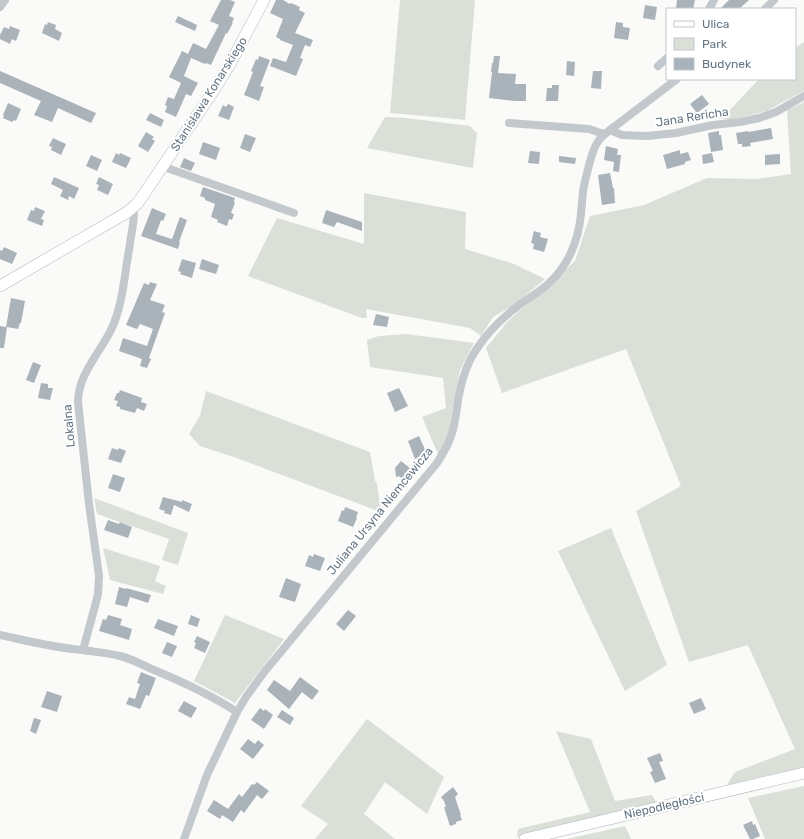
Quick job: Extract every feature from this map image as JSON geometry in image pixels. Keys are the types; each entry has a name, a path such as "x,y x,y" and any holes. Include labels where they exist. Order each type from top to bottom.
{"street":[{"path":"0,7 6,0"},
{"name":"Stanisława Konarskiego","path":"0,286 126,213 133,207 144,194 216,87 264,0"},
{"path":"766,8 774,0"},
{"path":"658,66 666,59"},
{"path":"607,132 675,80"},
{"name":"Jana Rericha","path":"509,124 589,129 622,135 647,136 676,133 713,125 759,118 776,112 804,96"},
{"name":"Juliana Ursyna Niemcewicza","path":"184,839 207,775 236,712 265,671 437,463 447,447 451,436 461,383 470,360 477,349 504,318 549,283 562,269 574,247 578,234 583,190 592,154 598,141 607,132"},
{"name":"Stanisława Konarskiego","path":"163,165 170,169 294,213"},
{"name":"Lokalna","path":"83,650 95,606 99,581 88,498 79,410 79,392 84,377 111,329 119,307 132,231 134,212 133,207"},
{"path":"0,635 65,649 83,650 120,656 172,677 221,702 236,712"},
{"name":"Niepodległości","path":"525,839 804,772"}],"green space":[{"path":"400,0 475,0 465,120 390,113"},
{"path":"804,42 804,91 767,111 735,119 718,119 729,111 758,80 796,80 796,47"},
{"path":"804,102 804,767 727,785 735,772 795,749 748,645 689,662 636,511 681,486 626,349 502,393 486,348 508,321 575,261 590,216 644,205 707,178 756,179 791,174 787,110"},
{"path":"385,117 406,118 470,126 477,133 473,168 367,148"},
{"path":"364,193 466,212 465,249 514,264 545,279 514,305 493,317 481,336 470,328 366,309 367,318 362,318 248,276 277,218 364,244"},
{"path":"406,334 474,343 460,370 450,428 445,443 438,454 422,417 446,408 443,378 370,367 367,340 379,336"},
{"path":"206,391 370,452 375,481 377,483 381,512 234,457 200,446 189,434 200,416"},
{"path":"94,498 188,533 178,565 162,560 169,539 97,514"},
{"path":"611,528 667,665 625,691 558,551"},
{"path":"103,548 160,566 155,581 166,586 163,594 110,580"},
{"path":"225,615 284,639 235,703 194,681"},
{"path":"367,719 444,777 427,814 385,782 364,814 395,839 315,839 328,824 301,806"},
{"path":"556,731 591,739 615,801 652,795 656,802 517,837 518,829 590,812"},
{"path":"804,786 804,839 765,839 748,798"},
{"path":"625,826 631,839 567,839"}],"building":[{"path":"221,0 230,0 235,2 229,16 234,18 233,23 227,34 226,33 211,65 191,58 184,76 198,83 191,96 186,94 176,117 165,112 167,106 165,105 168,97 174,99 181,83 169,77 182,51 188,54 193,43 206,49 219,25 210,21"},
{"path":"276,0 283,0 300,7 299,10 305,13 295,33 313,40 310,47 305,45 300,58 303,59 296,76 270,66 273,58 286,62 293,45 276,37 283,19 270,13"},
{"path":"677,0 695,0 693,8 676,8"},
{"path":"729,0 749,0 740,8 721,8"},
{"path":"645,5 657,7 655,20 643,18"},
{"path":"178,16 197,25 195,31 175,22"},
{"path":"48,22 56,25 55,29 62,33 59,41 42,33 45,24 47,25"},
{"path":"616,22 623,23 623,27 630,28 628,40 614,38"},
{"path":"10,26 20,30 16,41 12,39 10,44 0,39 0,35 4,27 9,29"},
{"path":"259,56 270,60 260,86 264,87 259,101 244,95 253,72 251,71 256,59 258,60"},
{"path":"494,56 500,56 498,73 516,74 515,84 526,84 526,101 489,98"},
{"path":"567,61 575,62 574,76 566,75"},
{"path":"0,71 96,113 91,123 58,108 52,122 34,115 41,101 0,83"},
{"path":"593,71 602,71 601,89 591,88"},
{"path":"552,85 559,85 558,101 546,101 547,88 552,88"},
{"path":"702,95 709,104 697,113 690,104"},
{"path":"8,103 21,109 16,121 14,120 12,122 3,118"},
{"path":"228,104 234,107 229,120 218,116 223,105 226,107"},
{"path":"150,113 164,120 161,127 146,120"},
{"path":"771,128 773,139 750,143 751,146 742,147 742,144 738,144 736,133"},
{"path":"719,131 723,150 711,152 708,133"},
{"path":"146,132 154,137 152,139 155,141 148,152 138,146"},
{"path":"245,134 256,138 250,152 240,148"},
{"path":"53,138 66,144 61,155 51,150 52,147 49,146"},
{"path":"203,142 220,148 216,160 199,154"},
{"path":"606,146 618,149 617,155 621,155 619,172 613,171 614,162 604,160"},
{"path":"680,150 680,154 688,152 691,160 685,162 685,164 667,169 663,155"},
{"path":"530,151 540,152 539,164 528,163"},
{"path":"116,153 119,155 120,153 131,158 126,168 112,162"},
{"path":"712,153 714,162 703,164 702,155"},
{"path":"780,154 780,164 765,165 765,155"},
{"path":"91,155 102,160 97,171 86,166"},
{"path":"559,156 576,158 575,164 559,162"},
{"path":"184,158 195,163 191,171 180,167"},
{"path":"610,173 614,188 615,203 602,205 598,175"},
{"path":"54,177 79,188 74,199 69,196 68,200 60,196 63,190 51,184"},
{"path":"99,177 113,184 108,195 97,190 99,185 96,184"},
{"path":"203,187 235,198 235,203 231,213 234,214 232,220 229,219 227,226 217,222 218,220 211,217 215,204 200,196"},
{"path":"35,207 45,211 41,219 44,220 42,226 27,220 31,210 34,211"},
{"path":"152,208 166,214 163,221 161,220 156,234 172,239 180,217 187,220 178,249 141,236"},
{"path":"326,210 362,222 362,231 337,222 334,227 322,223"},
{"path":"534,231 541,233 540,237 548,239 544,252 533,249 534,244 531,243"},
{"path":"4,247 17,253 12,264 0,259 0,250 2,251"},
{"path":"182,259 196,263 192,278 180,274 181,272 178,271"},
{"path":"202,259 219,265 216,274 199,269"},
{"path":"150,282 157,284 150,300 165,305 162,312 165,313 149,358 151,359 147,368 140,366 142,359 119,351 123,338 147,346 153,329 140,324 137,329 126,325 144,283 149,285"},
{"path":"11,298 25,301 21,323 18,329 7,327 4,348 0,348 0,326 6,327"},
{"path":"376,314 389,317 387,327 373,325"},
{"path":"33,362 41,365 34,383 26,380"},
{"path":"41,383 48,384 48,388 53,388 50,400 38,398"},
{"path":"399,388 408,406 395,412 387,393"},
{"path":"120,390 142,398 141,402 147,404 144,411 137,408 135,413 120,409 120,407 116,406 118,401 114,400"},
{"path":"419,436 427,454 415,459 408,441"},
{"path":"112,448 118,450 119,448 126,451 121,463 108,459"},
{"path":"401,461 411,469 402,479 399,476 396,477 395,468"},
{"path":"113,474 125,478 120,492 108,488"},
{"path":"163,497 182,502 182,500 192,504 189,512 174,505 171,515 164,513 165,511 159,509"},
{"path":"345,507 358,512 353,527 338,521 342,510 344,511"},
{"path":"108,520 119,524 120,522 132,527 128,538 104,530"},
{"path":"314,554 325,558 320,571 305,566 309,555 313,557"},
{"path":"286,578 301,584 295,602 279,597"},
{"path":"119,587 151,595 148,603 130,597 127,607 115,604"},
{"path":"348,610 356,616 344,631 336,624"},
{"path":"108,615 122,619 120,625 132,629 129,640 99,631 103,619 106,620"},
{"path":"191,615 200,619 197,627 188,624"},
{"path":"158,619 178,626 174,636 154,628"},
{"path":"197,636 210,642 205,653 194,648 196,643 194,642"},
{"path":"167,642 177,646 172,657 162,653"},
{"path":"141,672 156,678 149,696 146,695 140,709 126,704 129,697 135,699 140,684 137,683"},
{"path":"300,677 319,691 312,700 302,692 289,709 267,690 274,680 290,691"},
{"path":"47,691 62,696 57,712 41,707"},
{"path":"701,698 706,709 694,714 689,703"},
{"path":"184,701 197,708 191,718 178,711"},
{"path":"260,708 264,711 265,709 273,715 264,729 251,720"},
{"path":"282,710 294,718 290,725 277,717"},
{"path":"34,718 41,720 36,734 30,731"},
{"path":"248,739 255,744 258,740 264,745 253,759 240,749"},
{"path":"660,753 663,761 659,762 666,779 655,783 650,772 653,771 647,758"},
{"path":"257,782 269,791 262,799 257,795 244,813 241,810 233,822 222,815 220,819 207,811 214,800 228,809 239,794 242,797 252,784 254,785"},
{"path":"453,787 458,794 455,797 462,820 450,826 444,807 446,807 441,797"},
{"path":"752,821 753,825 755,824 760,836 750,839 743,825"}]}
